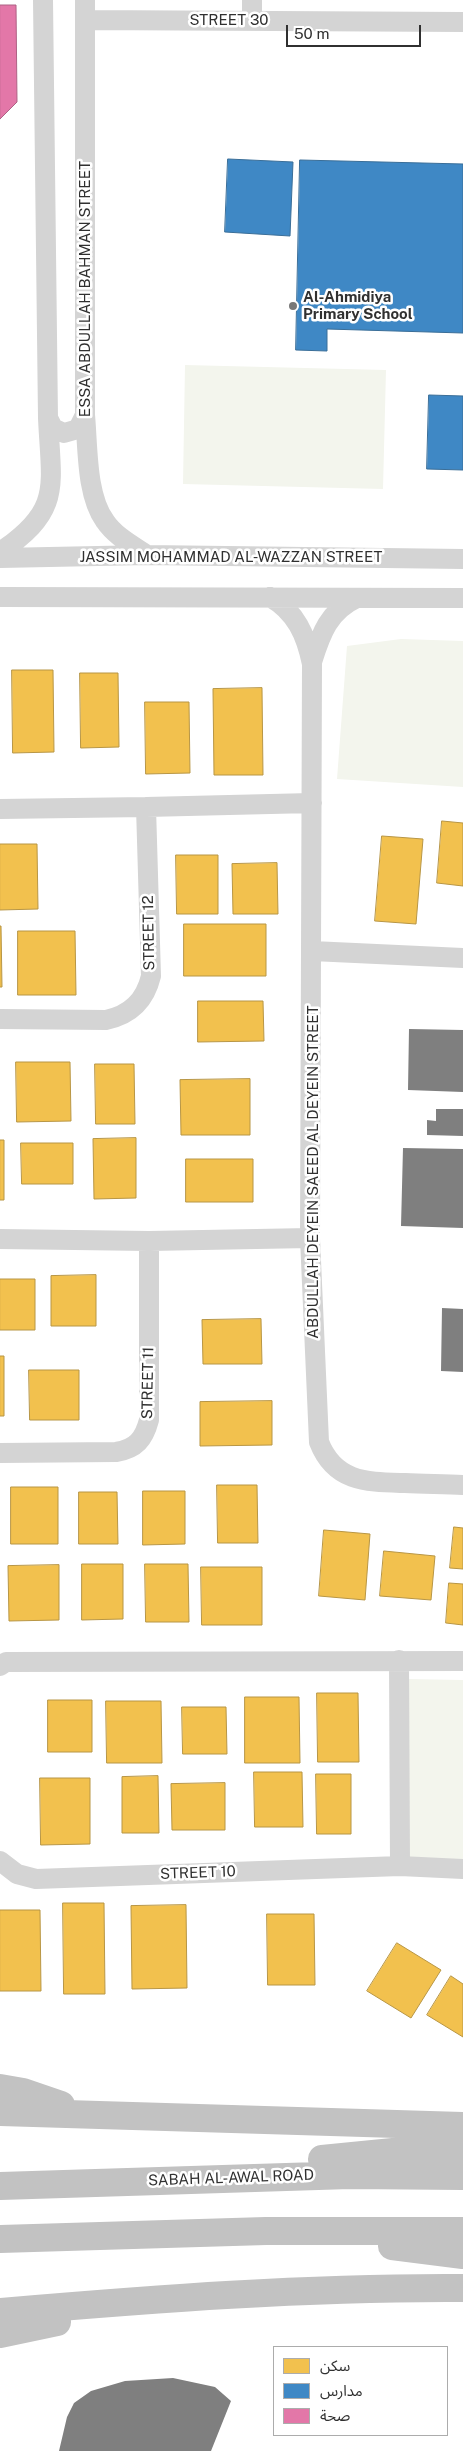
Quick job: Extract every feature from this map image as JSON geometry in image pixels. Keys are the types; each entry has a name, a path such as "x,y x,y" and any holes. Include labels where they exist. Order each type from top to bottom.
{"highway":[{"path":"0,2088 42,2098 78,2113"},
{"path":"0,2112 463,2126"},
{"path":"193,2178 294,2162 403,2152 463,2149"},
{"name":"SABAH AL-AWAL ROAD","path":"0,2186 193,2178 350,2175 463,2176"},
{"path":"266,2231 463,2255"},
{"path":"0,2239 266,2231 463,2231"},
{"path":"0,2312 182,2297 341,2290 463,2288"},
{"path":"0,2334 182,2297"}],"street":[{"path":"0,552 31,529 39,519 49,497 50,485 43,0"},
{"name":"ESSA ABDULLAH BAHMAN STREET","path":"84,0 85,415 94,498 98,510 114,532 147,555"},
{"path":"252,0 252,20"},
{"name":"STREET 30","path":"85,20 463,22"},
{"path":"48,418 53,428 68,433 78,429 85,415"},
{"name":"JASSIM MOHAMMAD AL-WAZZAN STREET","path":"0,558 147,555 463,559"},
{"path":"0,597 463,598"},
{"name":"ABDULLAH DEYEIN SAEED AL DEYEIN STREET","path":"270,598 280,603 294,617 308,643 312,664 310,1238 319,1442 327,1459 342,1473 361,1480 463,1485"},
{"name":"ABDULLAH DEYEIN SAEED AL DEYEIN STREET","path":"312,664 320,637 327,623 337,610 357,598"},
{"path":"0,809 312,803"},
{"name":"STREET 12","path":"0,1019 106,1020 127,1013 143,997 151,976 146,807"},
{"path":"312,951 463,958"},
{"path":"0,1240 149,1241 310,1238"},
{"name":"STREET 11","path":"0,1453 116,1452 130,1449 142,1439 149,1420 149,1241"},
{"path":"399,1660 400,1866"},
{"path":"0,1666 6,1662 463,1660"},
{"name":"STREET 10","path":"0,1861 17,1874 36,1879 400,1866 463,1869"}],"shaded area":[{"path":"185,365 386,370 383,489 183,484"},
{"path":"401,639 463,641 463,787 337,779 347,646"},
{"path":"408,1679 463,1680 463,1872 406,1871"}],"building: سكن":[{"path":"12,670 53,670 54,752 13,753"},
{"path":"80,673 118,673 119,747 81,748"},
{"path":"262,688 263,775 214,775 213,689"},
{"path":"145,702 189,702 190,773 146,774"},
{"path":"442,821 463,823 463,886 437,883"},
{"path":"382,836 423,839 416,924 375,921"},
{"path":"0,844 37,844 38,909 0,910"},
{"path":"176,855 218,855 218,914 177,914"},
{"path":"277,863 278,914 233,914 232,864"},
{"path":"184,924 266,924 266,976 184,976"},
{"path":"1,926 2,987 0,987"},
{"path":"18,931 75,931 76,995 18,995"},
{"path":"198,1001 263,1001 264,1041 198,1042"},
{"path":"16,1062 70,1062 71,1121 17,1122"},
{"path":"95,1064 134,1064 135,1124 96,1124"},
{"path":"250,1079 250,1135 181,1135 180,1080"},
{"path":"136,1138 136,1198 94,1199 93,1139"},
{"path":"0,1140 4,1140 4,1200 0,1200"},
{"path":"21,1143 73,1143 73,1184 22,1184"},
{"path":"186,1159 253,1159 253,1202 186,1202"},
{"path":"96,1275 96,1326 51,1326 51,1276"},
{"path":"0,1279 35,1279 35,1330 0,1330"},
{"path":"261,1319 262,1364 203,1364 202,1320"},
{"path":"0,1356 4,1356 4,1416 0,1416"},
{"path":"29,1370 79,1370 79,1420 30,1420"},
{"path":"272,1401 272,1445 200,1446 200,1402"},
{"path":"217,1485 257,1485 258,1543 218,1543"},
{"path":"11,1487 58,1487 58,1544 11,1544"},
{"path":"143,1491 185,1491 185,1544 143,1545"},
{"path":"79,1492 117,1492 118,1544 79,1544"},
{"path":"454,1527 463,1528 463,1569 450,1568"},
{"path":"324,1530 370,1534 365,1600 319,1596"},
{"path":"384,1551 435,1556 431,1600 380,1596"},
{"path":"82,1564 123,1564 123,1619 82,1620"},
{"path":"145,1564 188,1564 189,1622 146,1622"},
{"path":"59,1565 59,1620 9,1621 8,1566"},
{"path":"201,1567 262,1567 262,1625 202,1625"},
{"path":"449,1583 463,1584 463,1625 446,1623"},
{"path":"317,1693 358,1693 359,1762 318,1762"},
{"path":"245,1697 299,1697 300,1763 245,1763"},
{"path":"48,1700 92,1700 92,1752 48,1752"},
{"path":"106,1701 161,1701 162,1763 107,1763"},
{"path":"182,1707 226,1707 227,1754 183,1754"},
{"path":"254,1772 302,1772 303,1827 255,1827"},
{"path":"316,1774 351,1774 351,1834 317,1834"},
{"path":"158,1776 159,1833 122,1833 122,1777"},
{"path":"40,1778 90,1778 90,1844 41,1845"},
{"path":"225,1783 225,1830 172,1830 171,1784"},
{"path":"63,1903 104,1903 105,1994 64,1994"},
{"path":"186,1905 187,1988 132,1989 131,1906"},
{"path":"0,1910 40,1910 41,1991 0,1991"},
{"path":"267,1914 314,1914 315,1985 268,1985"},
{"path":"397,1943 441,1970 411,2018 367,1991"},
{"path":"451,1976 463,1984 463,2037 427,2015"}],"building: مدارس":[{"path":"228,159 293,162 290,236 225,232"},
{"path":"300,160 463,164 463,333 327,329 327,351 296,350"},
{"path":"429,395 463,396 463,470 427,469"}],"building: صحة":[{"path":"0,5 16,5 17,102 0,119"}],"building: أخرى":[{"path":"409,1029 463,1030 463,1092 408,1090"},
{"path":"436,1109 463,1109 463,1136 427,1135 427,1120 436,1121"},
{"path":"403,1148 463,1149 463,1228 401,1226"},
{"path":"442,1308 463,1309 463,1372 441,1371"},
{"path":"173,2378 215,2387 231,2401 211,2451 59,2451 67,2417 74,2403 91,2391 125,2381"}],"place":[{"name":"Al-Ahmidiya Primary School","path":"293,306"}]}
